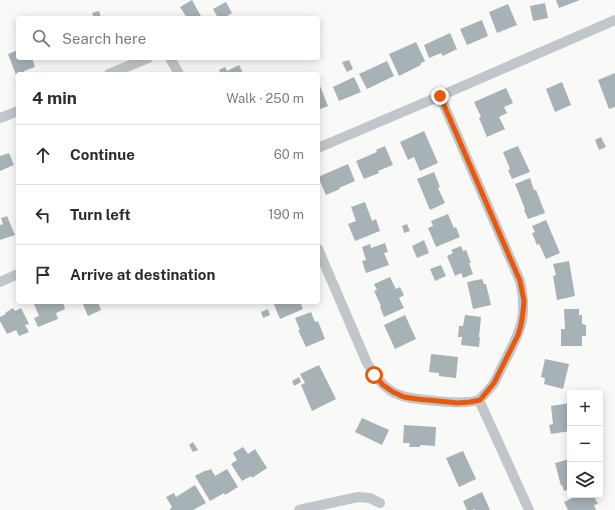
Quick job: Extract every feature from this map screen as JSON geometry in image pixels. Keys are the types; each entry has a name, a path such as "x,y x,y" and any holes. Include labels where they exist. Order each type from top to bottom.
{"street":[{"path":"320,147 615,20"},
{"path":"114,72 143,60"},
{"path":"171,60 178,72"},
{"path":"320,254 367,363 374,375 383,385 404,397 458,403 480,400 494,383 518,335 521,325 524,301 520,281 440,96"},
{"path":"0,118 16,112"},
{"path":"0,282 16,275"},
{"path":"480,400 529,510"},
{"path":"299,510 358,497 370,498 380,503"}],"building":[{"path":"192,0 201,16 186,16 180,7"},
{"path":"556,0 580,0 559,8"},
{"path":"226,2 232,13 227,16 217,16 213,9"},
{"path":"545,3 548,18 533,21 530,6"},
{"path":"508,4 517,25 497,33 489,12"},
{"path":"99,11 100,16 93,16 92,13"},
{"path":"482,20 488,36 467,45 460,29"},
{"path":"450,33 457,49 443,56 441,53 429,58 424,45"},
{"path":"416,42 425,61 420,64 421,65 399,76 389,54"},
{"path":"16,51 16,60 33,60 35,67 24,72 16,72 16,75 8,54"},
{"path":"349,60 353,69 347,72 342,62"},
{"path":"387,61 394,76 367,89 359,74"},
{"path":"239,65 242,72 220,72 219,70 225,67 227,71"},
{"path":"615,73 615,107 609,109 598,80"},
{"path":"354,77 361,92 339,101 333,87"},
{"path":"562,82 571,105 555,112 546,89"},
{"path":"320,86 328,106 320,109"},
{"path":"506,88 513,103 504,107 507,113 499,117 505,129 487,137 479,118 481,117 474,102"},
{"path":"424,131 438,163 420,171 414,157 408,160 400,142"},
{"path":"601,137 606,147 599,150 595,140"},
{"path":"385,146 393,165 364,179 356,161 377,152 376,150"},
{"path":"518,146 530,172 512,179 508,170 510,169 503,152"},
{"path":"9,153 14,165 0,171 0,156"},
{"path":"348,164 355,181 326,195 320,182 320,176"},
{"path":"434,172 440,187 438,188 445,203 430,210 417,179"},
{"path":"530,178 545,213 528,219 515,184"},
{"path":"365,202 372,221 376,219 380,231 355,241 348,224 356,221 351,207"},
{"path":"448,214 460,237 436,247 428,228 433,226 431,221"},
{"path":"7,216 15,235 0,240 0,225 3,224 1,218"},
{"path":"546,220 560,253 546,259 539,244 537,245 532,233 535,232 532,226"},
{"path":"407,224 410,231 404,233 402,226"},
{"path":"424,240 429,253 417,258 412,246"},
{"path":"385,243 388,252 384,253 389,265 366,273 362,261 366,260 362,247 370,244 371,248"},
{"path":"461,246 463,251 466,250 473,274 463,278 461,273 455,276 447,256 453,253 451,250"},
{"path":"569,261 575,296 557,300 553,276 556,275 553,264"},
{"path":"441,265 446,276 435,281 430,269"},
{"path":"390,277 396,289 400,287 404,295 399,298 404,308 384,317 374,291 377,290 374,284"},
{"path":"482,279 484,284 486,284 491,305 473,309 467,282"},
{"path":"34,304 64,304 65,309 56,313 58,319 38,327 34,318 39,316"},
{"path":"83,304 99,304 101,310 88,316"},
{"path":"274,304 301,304 303,309 280,319"},
{"path":"13,308 15,311 21,308 29,324 25,325 29,332 19,336 16,330 7,334 0,321 0,317"},
{"path":"268,309 270,315 263,318 261,312"},
{"path":"564,309 579,309 579,315 582,315 582,324 586,325 586,336 582,336 582,346 561,346 561,329 565,329"},
{"path":"311,312 315,322 318,321 325,339 306,347 298,330 300,330 295,318"},
{"path":"405,315 416,339 395,349 384,325"},
{"path":"465,315 481,317 479,347 461,345 462,337 458,337 459,326 463,326"},
{"path":"431,354 458,357 456,378 439,376 439,373 429,372"},
{"path":"545,359 569,364 563,389 544,384 545,378 541,377"},
{"path":"319,365 336,399 312,411 301,385 305,383 300,374"},
{"path":"299,377 301,382 294,386 292,381"},
{"path":"567,403 567,431 551,434 549,425 553,424 551,406"},
{"path":"362,418 389,430 382,445 355,432"},
{"path":"404,425 436,427 435,446 420,445 420,447 409,447 410,443 403,443"},
{"path":"193,442 198,450 193,452 189,445"},
{"path":"243,447 248,454 255,449 267,468 252,478 251,476 242,481 231,464 237,460 233,453"},
{"path":"463,451 476,479 459,487 446,458"},
{"path":"567,460 567,490 564,491 562,485 561,486 555,463"},
{"path":"211,469 215,476 227,469 238,487 225,495 224,493 210,501 195,476"},
{"path":"195,485 206,503 193,510 170,510 172,507 166,497 174,493 176,497"},
{"path":"482,492 490,510 467,510 463,501"},
{"path":"573,498 595,498 598,504 594,505 596,510 568,510 564,502"}],"route":[{"path":"374,375 383,385 404,397 458,403 480,400 494,383 518,335 521,325 524,301 520,281 440,96"}]}
